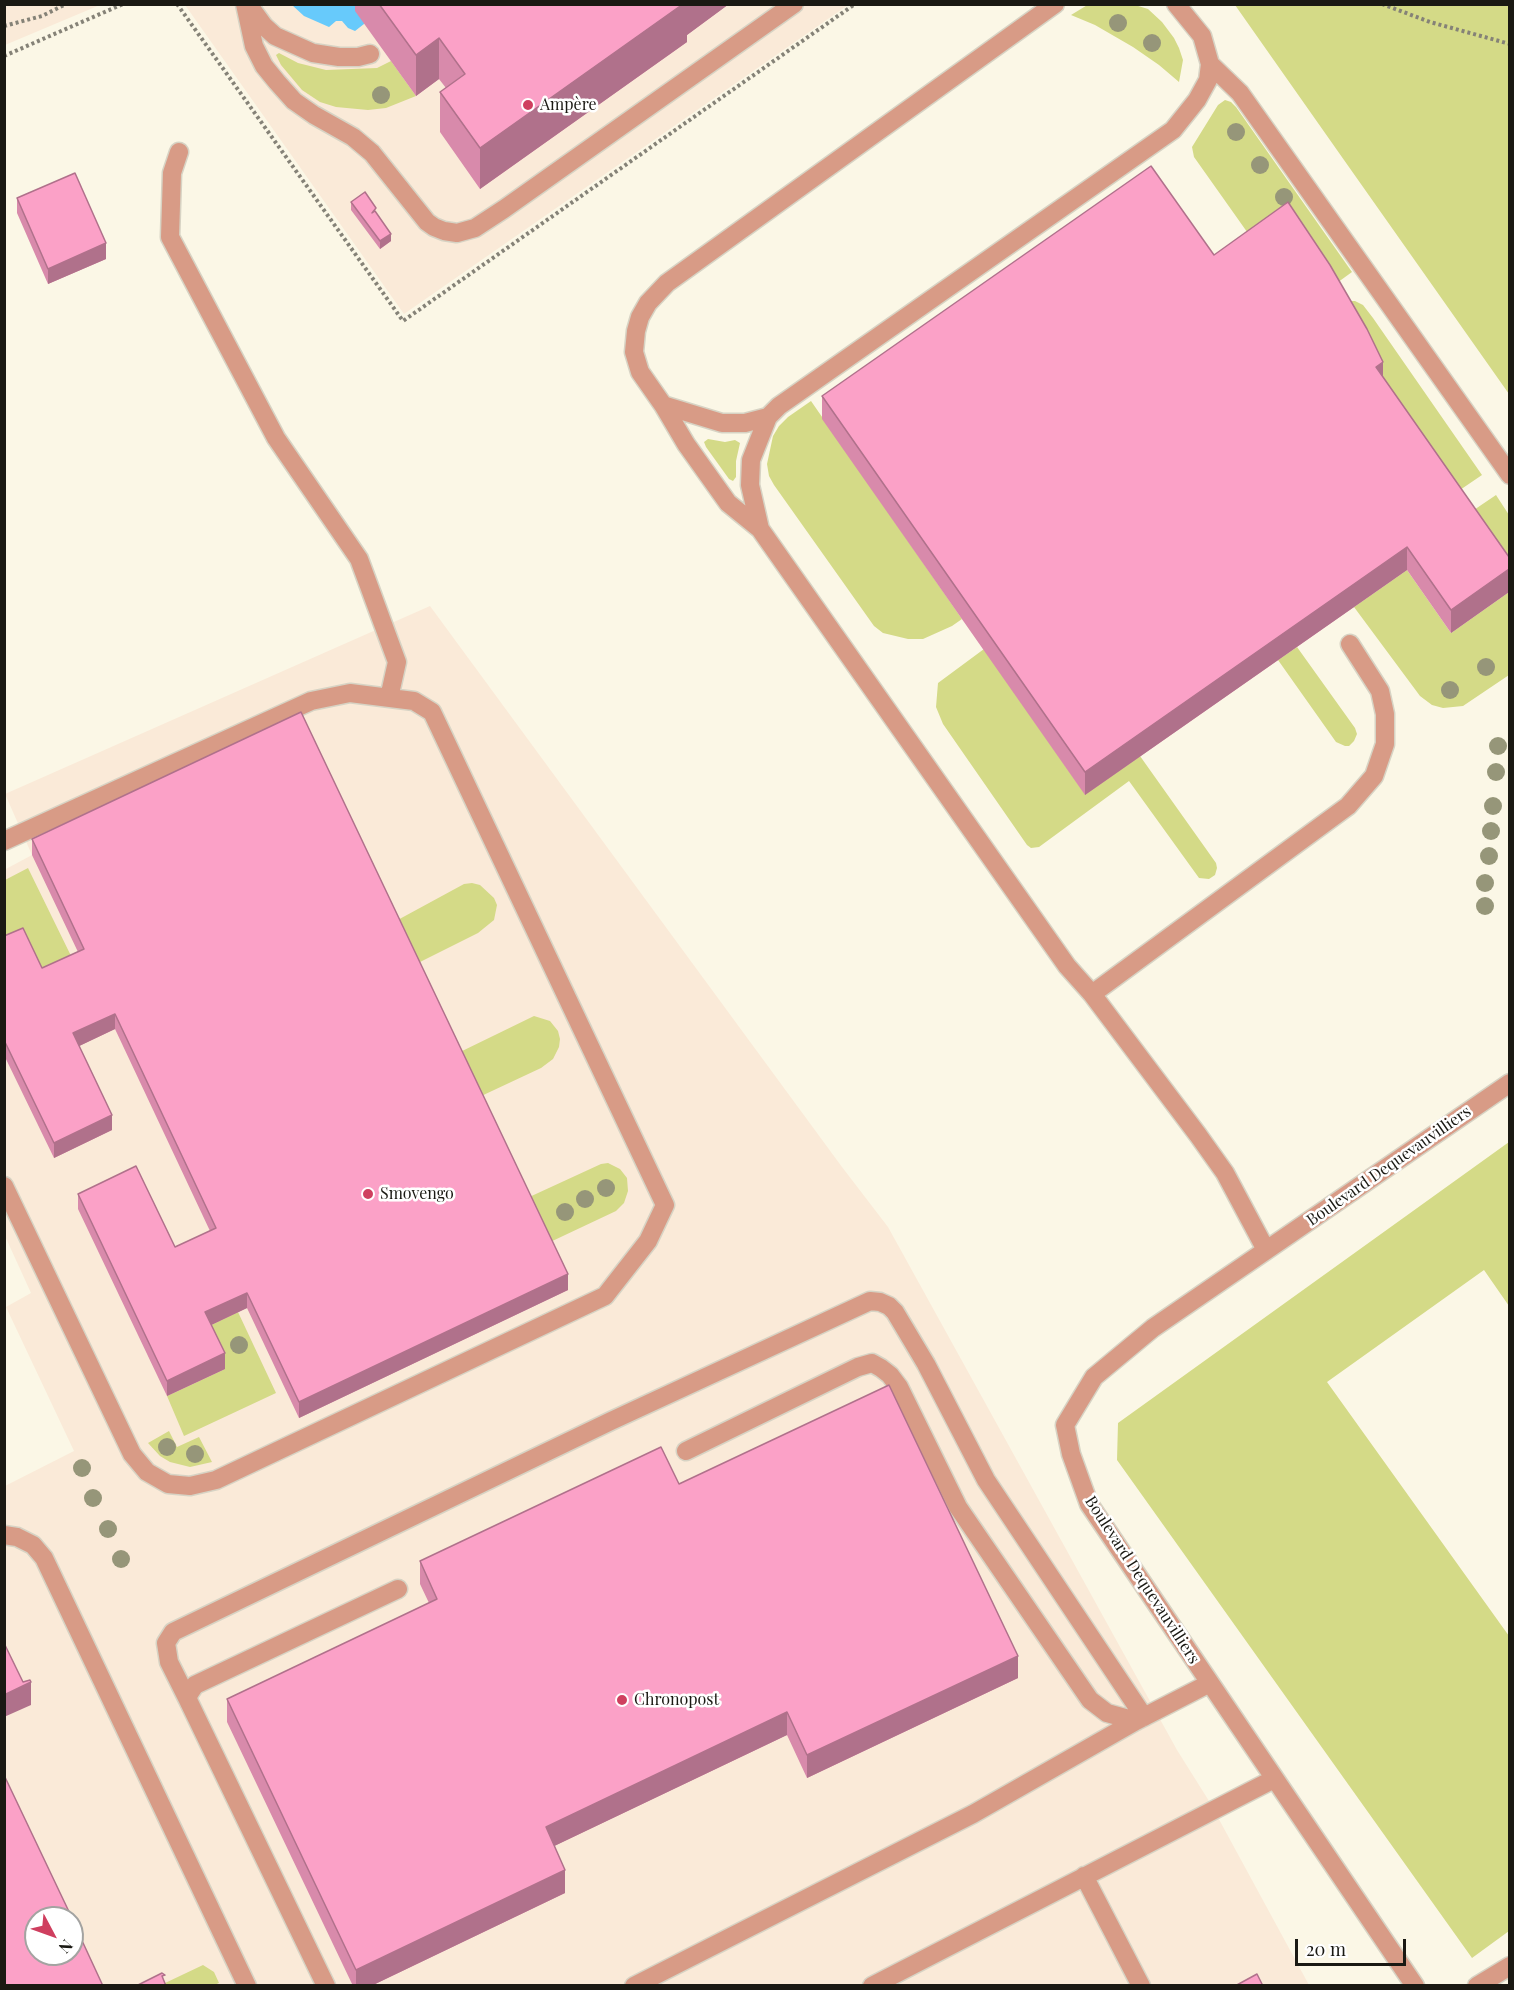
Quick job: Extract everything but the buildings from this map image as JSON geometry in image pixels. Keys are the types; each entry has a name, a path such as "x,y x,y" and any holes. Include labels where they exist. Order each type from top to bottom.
{"street":[{"path":"246,4 254,46 264,66 294,101 353,137 372,153 427,222 444,231 457,233 475,228 504,209 794,4"},
{"path":"246,4 275,36 313,53 339,57 358,57 370,54"},
{"path":"1055,4 666,283 640,316 634,352 640,372 686,444 728,503 760,529 1060,956 1092,994 1225,1173 1266,1250"},
{"path":"663,405 722,423 745,423 768,417 805,387 1173,130 1197,100 1208,80 1210,64 1202,36 1176,4"},
{"path":"1210,64 1240,93 1509,475"},
{"path":"179,152 172,173 170,237 276,438 359,559 397,662 389,698"},
{"path":"760,529 749,472 754,450 768,417"},
{"path":"1092,994 1348,806 1374,776 1386,744 1385,714 1380,691 1350,644"},
{"path":"4,841 311,701 350,693 414,701 432,712 665,1205 648,1241 605,1296 216,1480 190,1486 168,1484 147,1472 132,1454 4,1186"},
{"name":"Boulevard Dequevauvilliers","path":"1415,1986 1089,1503 1071,1454 1065,1425 1094,1377 1153,1328 1509,1083"},
{"path":"326,1986 169,1662 166,1643 173,1632 621,1416 870,1301 889,1305 895,1312 926,1364 986,1480 1140,1719"},
{"path":"686,1451 858,1367 872,1363 882,1368 890,1374 899,1387 958,1507 1090,1700 1107,1713 1140,1719"},
{"path":"4,1535 17,1537 33,1545 44,1558 247,1986"},
{"path":"188,1700 195,1685 398,1589"},
{"path":"634,1986 973,1814 1140,1719 1210,1683"},
{"path":"872,1986 1274,1779"},
{"path":"1084,1876 1141,1986"},
{"path":"1477,1986 1509,1966"}],"path":[{"path":"4,26 42,16 66,4"},
{"path":"4,56 123,4"},
{"path":"177,4 403,321 855,4"},
{"path":"1382,4 1430,22 1509,44"}],"shaded area":[{"path":"5,4 100,4 100,5 5,45"},
{"path":"185,5 848,5 404,314"},
{"path":"430,606 888,1227 1177,1750 1209,1801 1309,1985 5,1985 5,1486 74,1451 6,1307 31,1293 5,1236 4,870 32,855 5,794"}],"green space":[{"path":"1089,4 1135,5 1148,9 1162,22 1179,48 1183,60 1179,82 1133,47 1095,25 1071,15"},
{"path":"1235,5 1509,5 1509,394 1344,160"},
{"path":"279,53 298,63 326,70 377,68 391,61 416,96 386,108 368,110 336,107 320,102 302,90 281,65 276,55"},
{"path":"1225,100 1236,107 1352,272 1330,288 1257,246 1194,157 1192,147 1218,105"},
{"path":"1349,301 1363,305 1373,318 1482,475 1457,492 1383,385"},
{"path":"811,401 962,619 952,626 923,639 908,639 883,633 874,626 774,485 769,476 767,464 773,436 788,417"},
{"path":"708,439 725,442 735,440 740,443 736,461 736,477 733,481 729,479 706,447 704,442"},
{"path":"1496,495 1509,515 1509,580 1465,516"},
{"path":"1407,570 1451,633 1509,592 1509,675 1463,706 1443,708 1432,705 1420,696 1354,607"},
{"path":"1297,647 1355,728 1357,734 1349,746 1336,742 1278,660"},
{"path":"984,649 1085,794 1140,756 1216,863 1215,875 1209,879 1199,878 1129,781 1039,847 1031,848 1027,845 943,724 936,707 938,683"},
{"path":"28,868 74,962 43,977 5,946 5,880"},
{"path":"464,884 480,885 494,898 497,905 494,920 478,933 414,965 394,922"},
{"path":"534,1016 550,1021 558,1031 559,1047 553,1059 541,1068 477,1098 456,1054"},
{"path":"1509,1142 1509,1306 1484,1270 1327,1382 1509,1636 1509,1931 1472,1958 1117,1460 1118,1423"},
{"path":"608,1163 620,1169 627,1178 628,1191 624,1203 616,1211 546,1244 525,1199 601,1164"},
{"path":"238,1312 276,1393 184,1436 167,1396 225,1369 205,1328"},
{"path":"169,1431 177,1447 199,1437 212,1462 190,1467 170,1462 160,1456 148,1443"},
{"path":"203,1965 214,1972 219,1983 212,1986 163,1986 163,1984"}],"water":[{"path":"292,5 363,5 364,24 355,31 348,28 342,21 336,21 329,27 304,16"}],"place":[{"name":"Ampère","path":"528,105"},
{"name":"Smovengo","path":"368,1194"},
{"name":"Chronopost","path":"622,1700"}]}
